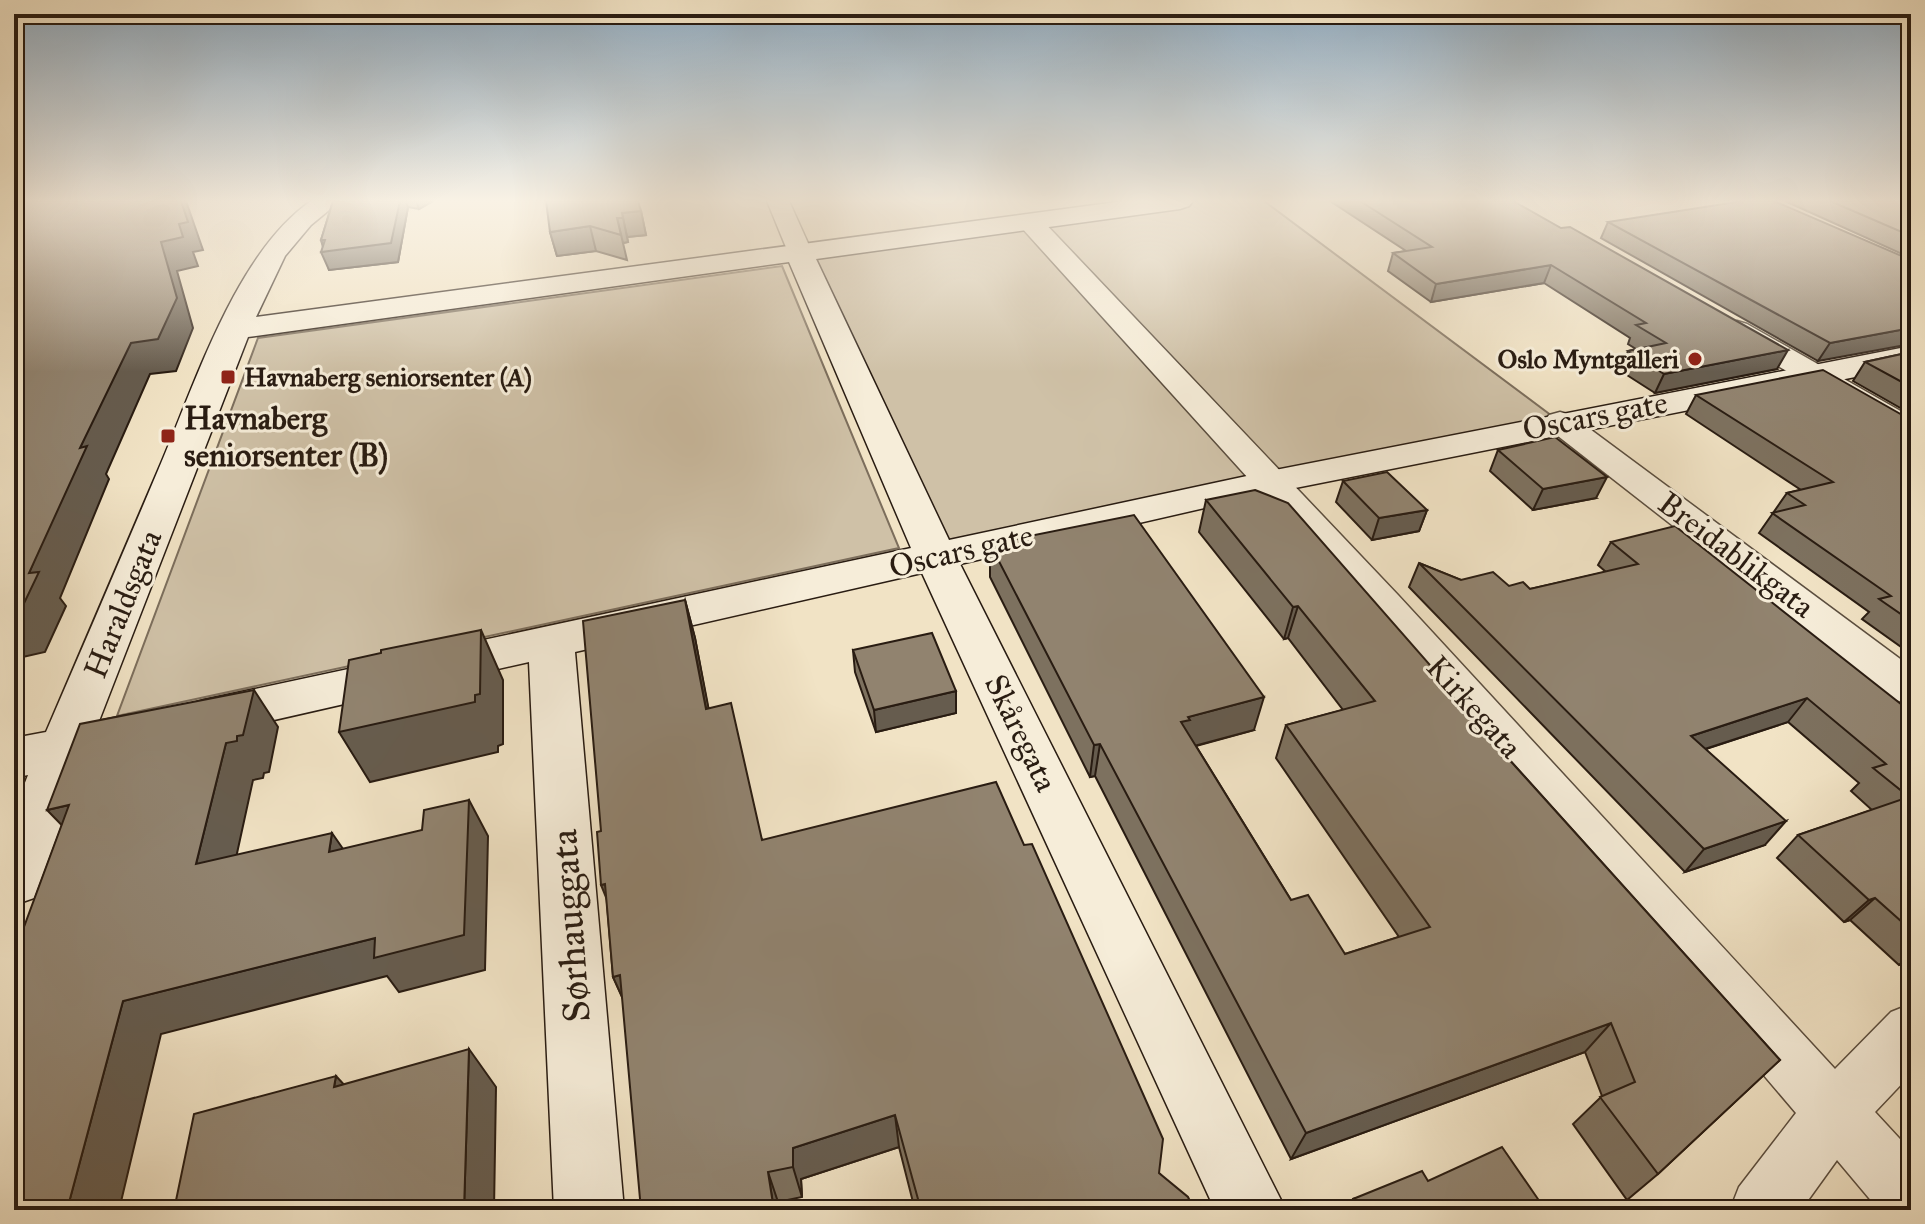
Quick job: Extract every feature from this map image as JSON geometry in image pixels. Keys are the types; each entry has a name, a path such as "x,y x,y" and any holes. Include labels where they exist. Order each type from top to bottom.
{"street":[{"name":"Haraldsgata","path":"14,881 64,748 235,329 270,258"},
{"path":"235,329 754,258"},
{"name":"Skåregata","path":"802,258 936,557 1251,1210"},
{"name":"Kirkegata","path":"1063,258 1394,616 1911,1198"},
{"path":"1718,319 1911,430"},
{"name":"Oscars gate","path":"14,758 1270,482 1560,422 1911,356"},
{"name":"Breidablikgata","path":"1560,422 1911,689"},
{"name":"Sørhauggata","path":"551,642 589,1210"},
{"path":"1762,1210 1834,1113 1911,1032"}],"shaded area":[{"path":"802,258 1341,258 1560,422 936,557"},
{"path":"782,266 899,548 117,716 258,338"}],"building":[{"path":"14,258 166,258 177,298 158,339 131,343 80,448 87,446 29,573 39,572 17,618 14,618"},
{"path":"1400,258 1625,258 1788,350 1664,374 1628,351 1666,343 1636,325 1646,323 1551,265 1436,284"},
{"path":"1674,258 1911,260 1911,328 1830,343"},
{"path":"1911,352 1911,387 1865,362"},
{"path":"1823,370 1911,420 1911,621 1879,599 1891,596 1772,513 1805,505 1787,493 1833,482 1696,395"},
{"path":"1555,437 1607,477 1543,489 1498,450"},
{"path":"1387,472 1427,510 1379,518 1343,481"},
{"path":"1255,490 1288,503 1437,673 1432,674 1780,1060 1658,1174 1600,1097 1635,1082 1611,1023 1306,1133 1100,744 1094,745 990,544 1134,515 1264,697 1188,717 1190,720 1181,722 1291,900 1308,895 1345,954 1430,927 1286,725 1375,701 1206,500"},
{"path":"1675,526 1911,712 1911,930 1875,898 1869,900 1798,835 1909,797 1873,768 1886,764 1807,698 1691,736 1786,821 1704,849 1419,563 1461,580 1493,572 1509,586 1523,582 1530,589 1638,564 1611,542"},
{"path":"685,600 706,709 731,703 762,840 996,782 1024,845 1032,844 1163,1139 1159,1173 1188,1197 1194,1210 921,1210 895,1115 793,1148 793,1167 768,1172 774,1210 641,1210 620,975 613,977 605,884 601,885 597,832 601,831 583,621"},
{"path":"481,630 480,694 475,695 475,702 339,732 349,660 381,653 381,650"},
{"path":"932,633 956,691 874,710 853,650"},
{"path":"254,690 243,735 237,736 237,741 226,743 196,864 332,833 329,852 422,830 424,810 469,800 464,935 374,958 375,938 123,1001 67,1210 14,1210 14,954 69,805 47,810 80,724"},
{"path":"469,1049 464,1210 174,1210 194,1114 336,1076 334,1087"},
{"path":"1502,1147 1540,1202 1528,1208 1530,1210 1354,1210 1353,1199 1422,1171 1428,1181"}],"place":[{"name":"Oslo Myntgalleri","path":"1695,359"},
{"name":"Havnaberg seniorsenter (A)","path":"228,377"},
{"name":"Havnaberg seniorsenter (B)","path":"168,436"}]}
